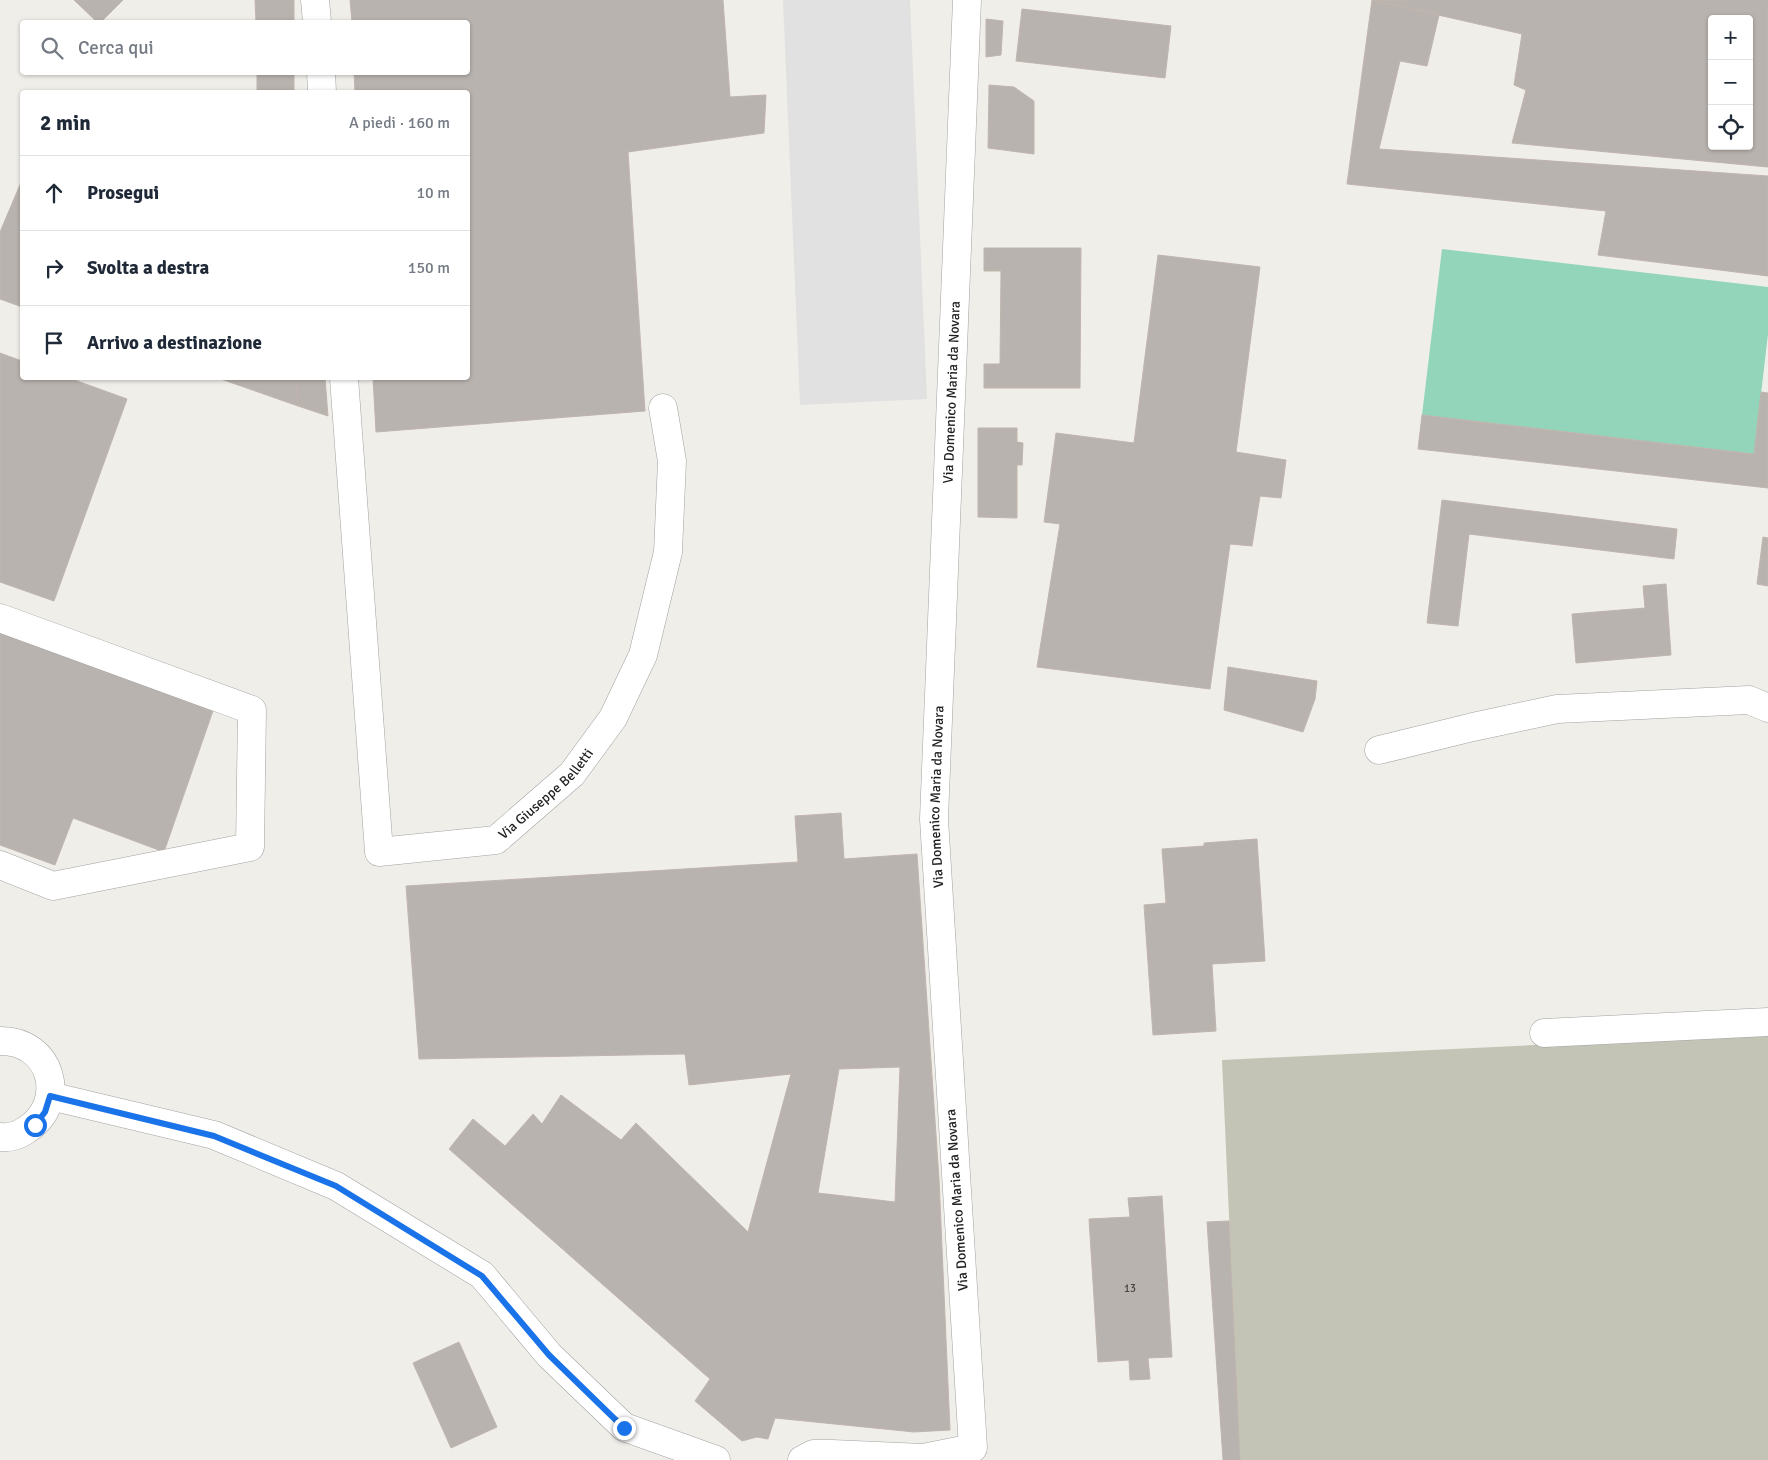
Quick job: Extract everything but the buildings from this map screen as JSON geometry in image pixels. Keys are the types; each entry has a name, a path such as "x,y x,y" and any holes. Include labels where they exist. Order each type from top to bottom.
{"street":[{"path":"316,0 317,20"},
{"name":"Via Domenico Maria da Novara","path":"802,1460 813,1454 924,1458 973,1448 934,819 967,0"},
{"path":"321,75 322,90"},
{"name":"Via Giuseppe Belletti","path":"344,380 378,852 496,840 572,774 613,718 643,655 668,552 672,461 663,408"},
{"path":"0,618 252,710 250,847 53,886 0,865"},
{"path":"1379,750 1557,709 1749,700 1768,708"},
{"path":"1544,1033 1768,1022"},
{"path":"0,1041 24,1045 36,1054 46,1066 51,1081 50,1096 45,1112 35,1125 21,1134 0,1136"},
{"path":"50,1096 214,1136 336,1186 482,1276 549,1355 624,1428 716,1460"}],"shaded area":[{"path":"783,0 910,0 927,399 800,405"},
{"path":"1768,1034 1768,1460 1240,1460 1222,1060"}],"green space":[{"path":"1442,249 1768,287 1768,334 1754,454 1422,415"}],"route":[{"path":"35,1125 45,1112 50,1096 214,1136 336,1186 482,1276 549,1355 624,1428"}]}
